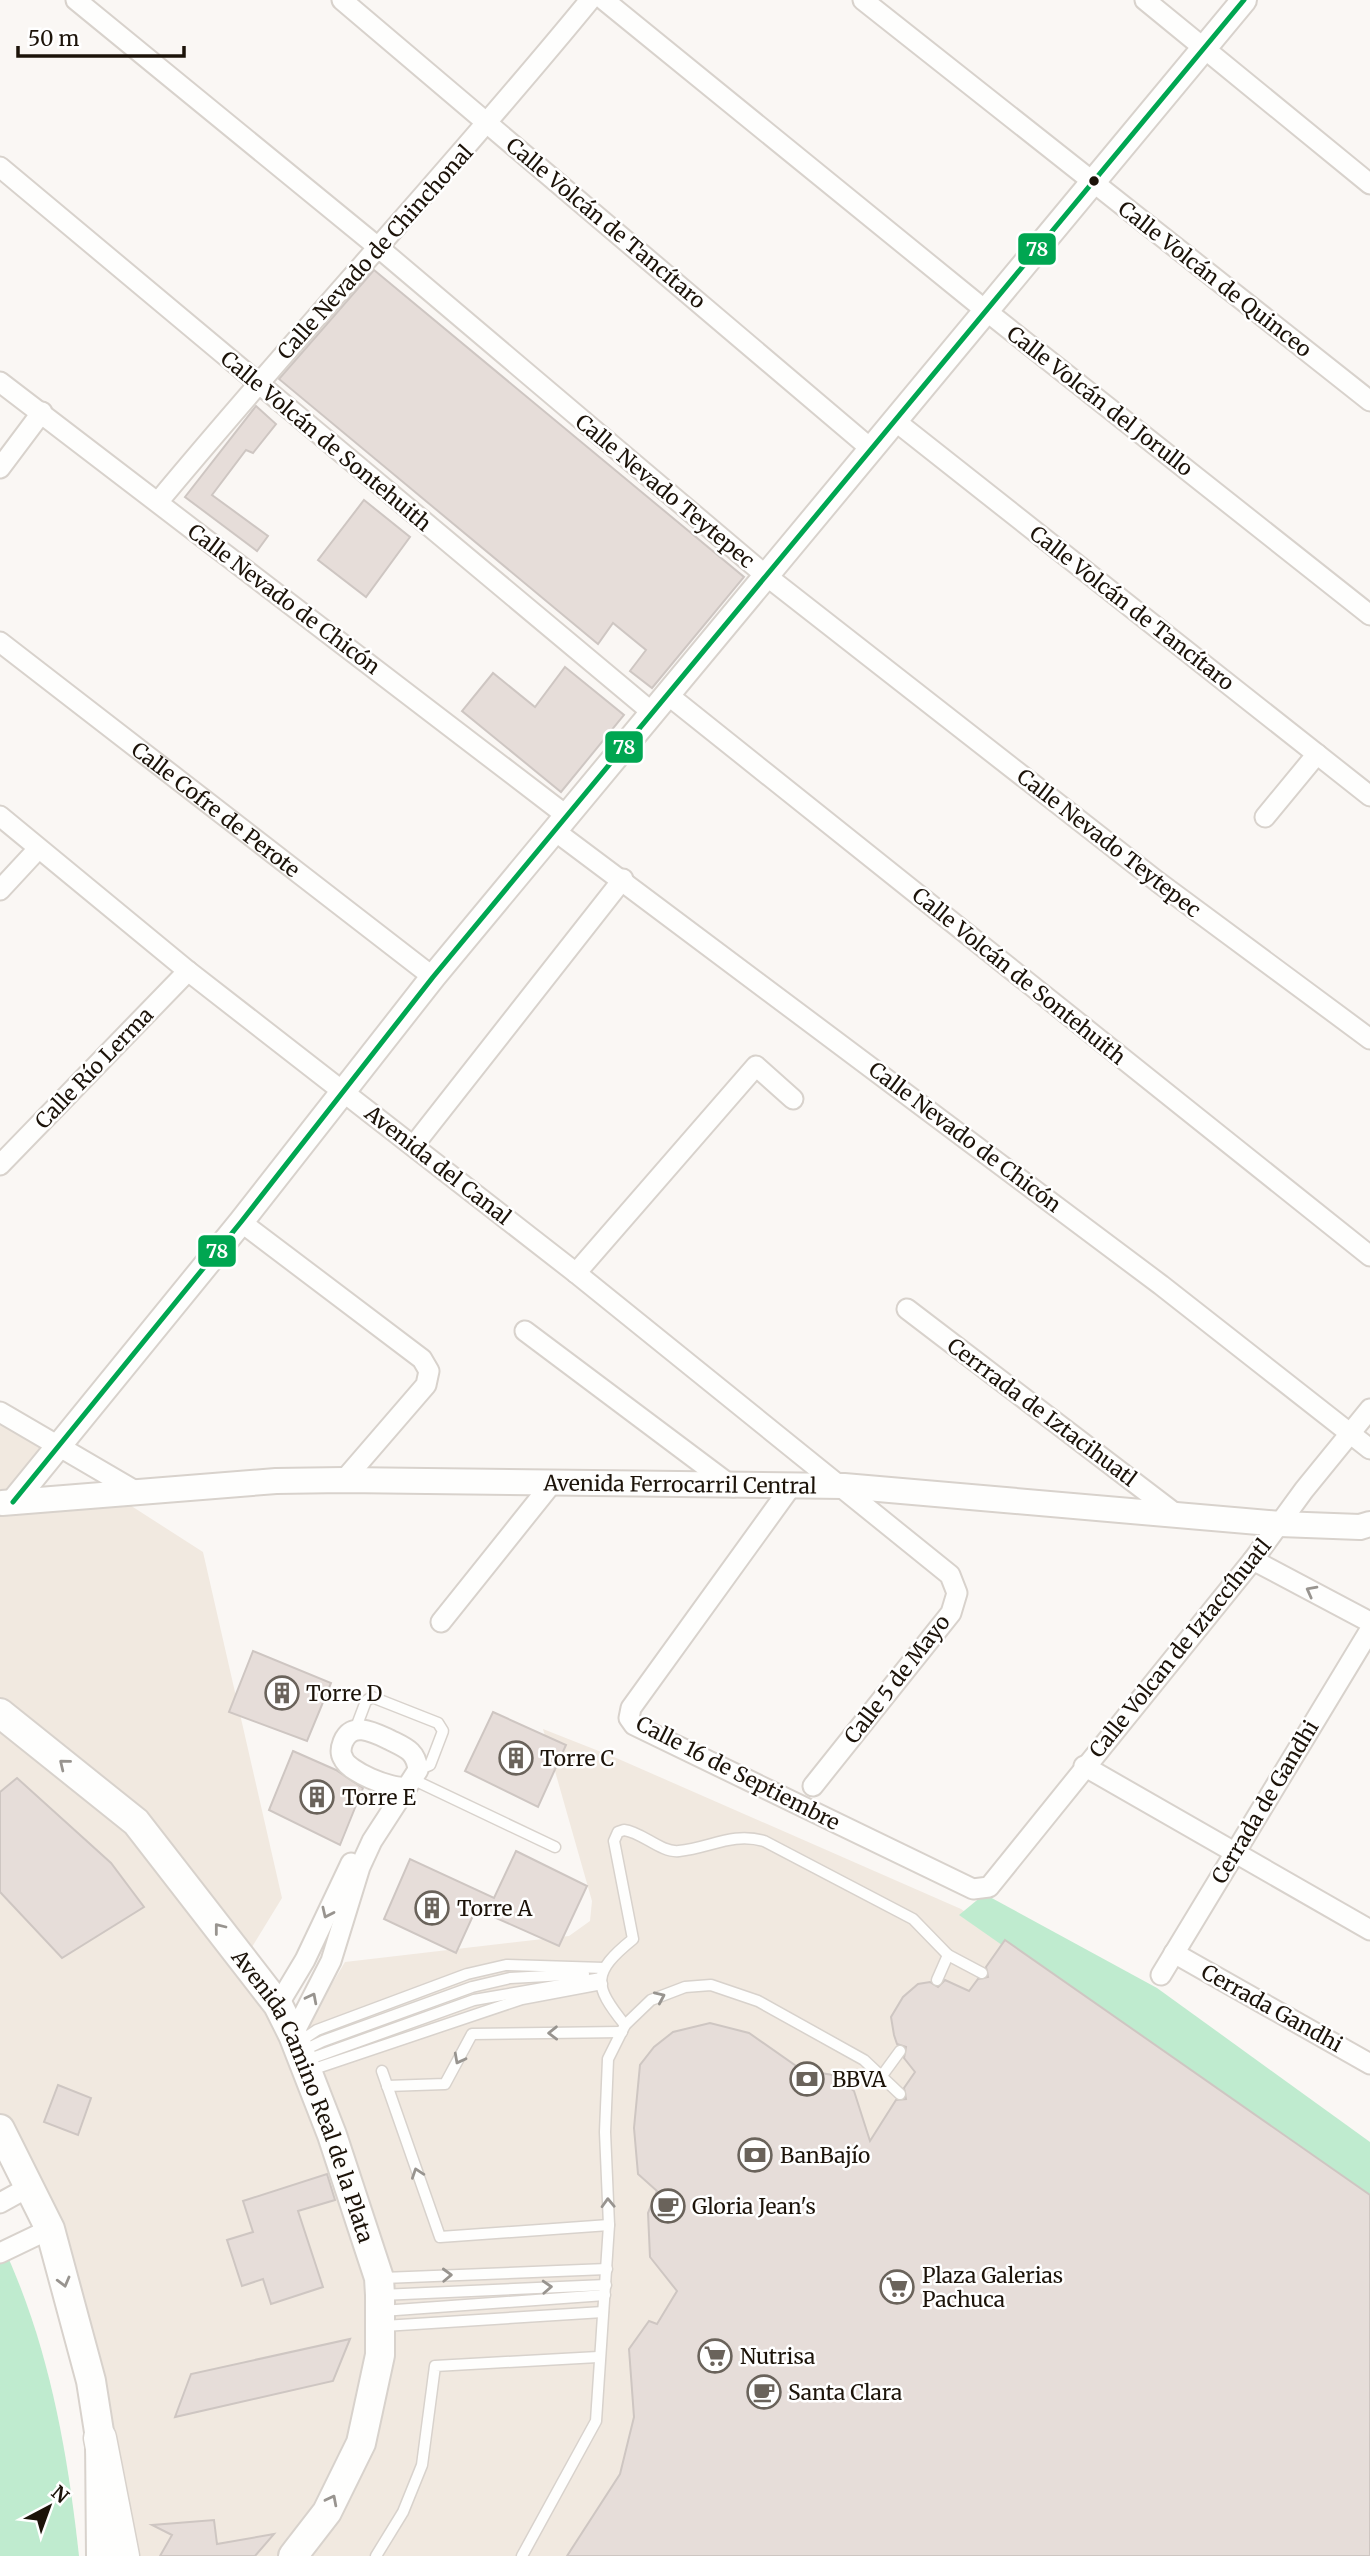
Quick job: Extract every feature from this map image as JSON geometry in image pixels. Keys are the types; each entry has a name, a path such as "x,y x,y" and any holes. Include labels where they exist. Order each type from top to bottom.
{"highway":[{"path":"100,2438 123,2556"}],"main road":[{"name":"Avenida Camino Real de la Plata","path":"0,1713 136,1822 278,2005 332,2135 380,2303 380,2355 361,2443 327,2512 293,2556"},
{"path":"0,2129 50,2229 91,2381 100,2438 101,2556"}],"street":[{"name":"Calle Nevado Teytepec","path":"76,0 379,247 764,574 1158,882 1370,1039"},
{"name":"Calle Volcán de Tancítaro","path":"342,0 870,448"},
{"name":"Calle Nevado de Chinchonal","path":"158,502 257,383 489,123 590,0"},
{"name":"Calle Volcán del Jorullo","path":"604,0 985,310 1368,609"},
{"name":"Calle Volcán de Quinceo","path":"863,0 1370,401"},
{"path":"1145,0 1370,184"},
{"path":"6,1503 241,1222 433,977 661,704 764,574 1244,0"},
{"name":"Calle Volcán de Sontehuith","path":"0,167 257,383 661,704 1370,1256"},
{"name":"Calle Nevado de Chicón","path":"0,382 158,502 561,823 622,879 1161,1285 1370,1449"},
{"path":"0,468 42,412"},
{"name":"Calle Volcán de Tancítaro","path":"894,420 1370,796"},
{"name":"Calle Cofre de Perote","path":"0,642 433,977"},
{"path":"1265,817 1317,754"},
{"name":"Avenida del Canal","path":"0,816 188,971 414,1145 844,1486"},
{"path":"0,890 38,849"},
{"path":"414,1145 622,879"},
{"name":"Calle Río Lerma","path":"0,1165 188,971"},
{"path":"576,1273 757,1066 793,1099"},
{"path":"241,1222 422,1359 429,1371 426,1385 344,1480"},
{"name":"Cerrrada de Iztacihuatl","path":"907,1309 1177,1515"},
{"path":"525,1331 733,1487"},
{"name":"Calle Volcan de Iztaccíhuatl","path":"989,1887 1370,1409"},
{"path":"0,1412 137,1492"},
{"name":"Avenida Ferrocarril Central","path":"6,1503 276,1481 553,1482 790,1488 844,1486 1280,1524 1367,1528"},
{"path":"441,1622 553,1482"},
{"name":"Calle 5 de Mayo","path":"813,1786 951,1612 957,1593 950,1575 844,1486"},
{"name":"Calle 16 de Septiembre","path":"790,1488 631,1708 629,1718 634,1725 973,1889 989,1887"},
{"path":"1252,1560 1370,1622"},
{"name":"Cerrada de Gandhi","path":"1161,1975 1370,1630"},
{"path":"300,2053 360,1867 406,1780 416,1758 410,1749 366,1729 355,1730 345,1737 341,1748 343,1759 349,1768 406,1780"},
{"path":"1084,1766 1370,1930"},
{"path":"278,2005 406,1780"},
{"name":"Cerrada Gandhi","path":"1174,1953 1370,2063"},
{"path":"0,2203 29,2187"},
{"path":"0,2253 50,2229"}],"lane":[{"path":"355,1730 366,1701 372,1697 438,1723 443,1731 442,1738 430,1765 406,1780"},
{"path":"406,1780 555,1847"},
{"path":"623,2029 603,1997 602,1976 614,1954 633,1939 614,1841 618,1832 624,1830 676,1852 727,1838 748,1837 764,1841 913,1919 948,1955 982,1973"},
{"path":"937,1980 948,1955"},
{"path":"300,2053 602,1976"},
{"path":"300,2053 323,2041 472,1987 510,1978 602,1976"},
{"path":"522,2556 596,2421 598,2357 606,2290 609,2225 605,2132 608,2059 623,2029 651,2000 685,1987 711,1985 758,2001 864,2060 900,2094"},
{"path":"387,2086 445,2084 472,2034 623,2029"},
{"path":"881,2077 900,2051"},
{"path":"382,2071 440,2237 609,2225"},
{"path":"380,2303 607,2269"},
{"path":"380,2303 606,2290"},
{"path":"380,2303 606,2290"},
{"path":"380,2303 603,2312"},
{"path":"376,2556 403,2512 422,2465 435,2366 598,2357"}],"shaded area":[{"path":"0,1423 54,1454 17,1499 122,1500 203,1552 282,1898 244,1960 297,2043 345,1962 569,1936 590,1921 592,1901 543,1729 614,1757 961,1909 1370,2195 1370,2556 124,2556 50,2229 0,2158"}],"green space":[{"path":"982,1896 988,1896 1157,1988 1370,2142 1370,2203 959,1915"},
{"path":"0,2240 31,2316 53,2395 79,2556 0,2556"}],"building":[{"path":"374,270 744,577 652,688 630,671 646,650 613,623 598,644 279,379"},
{"path":"256,406 276,424 253,453 246,450 212,495 268,536 257,551 185,497"},
{"path":"364,500 410,537 366,597 318,560"},
{"path":"565,667 624,715 561,792 462,711 493,673 535,707"},
{"name":"Torre D","path":"253,1651 331,1683 307,1741 229,1712"},
{"name":"Torre C","path":"493,1712 566,1745 538,1807 465,1771"},
{"name":"Torre E","path":"293,1751 336,1770 363,1788 340,1845 269,1810"},
{"path":"17,1778 111,1863 144,1907 62,1958 0,1892 0,1792"},
{"path":"516,1851 587,1886 559,1946 476,1909 456,1953 384,1919 410,1859 494,1898"},
{"name":"Plaza Galerias Pachuca","path":"1005,1940 1370,2195 1370,2556 567,2556 620,2474 634,2417 629,2349 649,2321 657,2324 677,2291 650,2257 648,2213 657,2191 638,2174 634,2128 640,2065 654,2047 673,2032 710,2023 749,2033 802,2070 833,2075 854,2091 870,2141 896,2100 906,2099 904,2088 915,2072 904,2058 906,2047 897,2044 891,2017 903,1997 918,1984 930,1982 938,1987 945,1980 969,1991 978,1979 988,1977 986,1967"},
{"path":"58,2085 91,2098 78,2135 44,2122"},
{"path":"327,2174 335,2200 298,2211 323,2287 271,2304 263,2279 242,2286 227,2240 253,2232 243,2201"},
{"path":"350,2339 333,2381 175,2417 191,2374"},
{"path":"214,2520 217,2544 274,2534 255,2556 160,2556 172,2535 152,2525"}],"transit line":[{"name":"78","path":"13,1502 241,1222 433,977 1244,0"}],"place":[{"name":"Torre D","path":"282,1693"},
{"name":"Torre C","path":"516,1758"},
{"name":"Torre E","path":"317,1797"},
{"name":"Torre A","path":"432,1908"},
{"name":"BBVA","path":"807,2079"},
{"name":"BanBajío","path":"755,2155"},
{"name":"Gloria Jean's","path":"668,2206"},
{"name":"Plaza Galerias Pachuca","path":"897,2287"},
{"name":"Nutrisa","path":"715,2356"},
{"name":"Santa Clara","path":"764,2392"}]}
